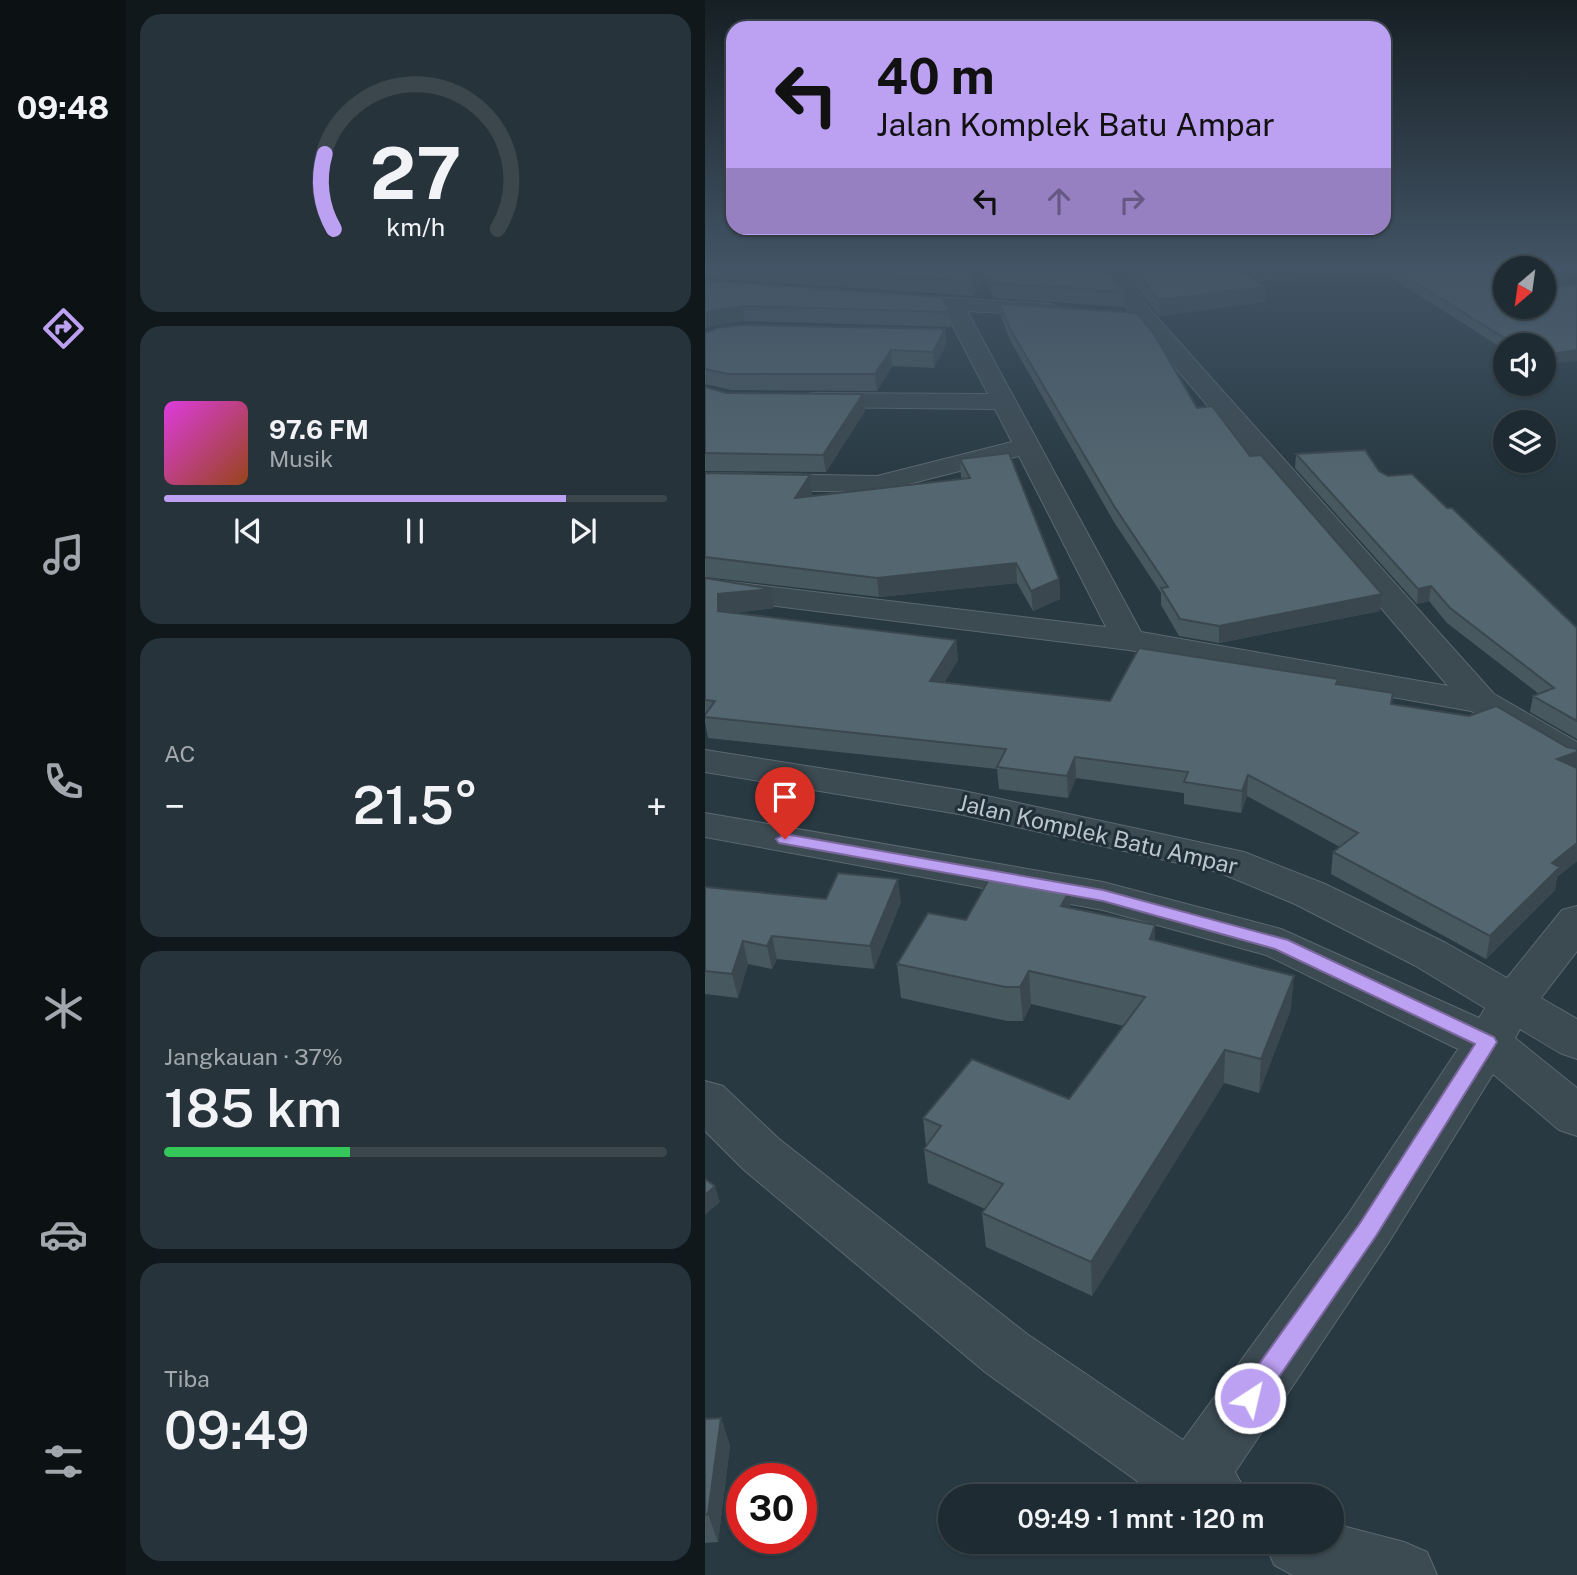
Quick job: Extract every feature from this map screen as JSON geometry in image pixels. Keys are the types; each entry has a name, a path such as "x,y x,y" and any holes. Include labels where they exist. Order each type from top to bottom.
{"street":[{"path":"962,338 1006,402 1129,640"},
{"path":"1151,338 1481,702 1577,758"},
{"path":"785,400 1006,402"},
{"path":"705,481 877,484 1029,446"},
{"path":"705,588 1129,640 1481,702"},
{"name":"Jalan Komplek Batu Ampar","path":"705,761 959,802 1229,860 1310,894 1430,954 1501,1022 1577,1116"},
{"name":"Jalan Komplek Batu Ampar","path":"705,825 1103,896 1281,944 1501,1022 1577,1041"},
{"path":"1206,1484 1501,1022 1577,920"},
{"path":"705,1100 760,1154 1006,1353 1196,1484"},
{"path":"1324,1554 1404,1575"}],"building":[{"path":"705,338 940,338 933,352 891,350 875,374 728,374 705,369"},
{"path":"1016,338 1157,338 1197,408 1212,406 1250,456 1261,455 1382,594 1219,626 1180,619 1161,588 1168,587 1114,506"},
{"path":"1556,338 1577,338 1577,350 1556,353"},
{"path":"705,387 726,393 863,394 823,455 705,453"},
{"path":"1365,450 1379,471 1388,476 1412,474 1447,508 1452,508 1577,628 1577,721 1533,696 1554,688 1450,608 1431,586 1418,589 1296,454"},
{"path":"1009,453 1059,579 1031,591 1016,563 877,578 705,557 705,473 810,475 795,498 970,478 960,459"},
{"path":"705,578 771,589 718,594 718,611 956,640 930,681 1110,701 1139,648 1338,679 1336,684 1393,693 1391,704 1469,716 1496,706 1567,747 1577,749 1577,752 1557,759 1577,768 1577,843 1552,863 1560,867 1490,936 1333,852 1358,833 1248,775 1242,791 1184,782 1188,772 1075,757 1067,776 997,767 1006,749 705,717 715,701 705,700"},
{"path":"838,873 898,879 870,946 772,936 767,946 743,941 732,974 705,971 705,887 826,899"},
{"path":"992,874 1070,890 1061,906 1155,925 1150,939 1294,976 1261,1059 1225,1050 1091,1262 982,1213 1003,1184 924,1149 941,1126 923,1118 972,1059 1069,1099 1145,997 1029,971 1020,987 1005,987 897,964 928,913 966,920"},
{"path":"705,1179 715,1186 705,1195"},
{"path":"721,1418 708,1514 705,1515 705,1419"}],"route":[{"path":"785,839 1103,896 1281,944 1487,1042 1368,1229 1250,1398"}]}
